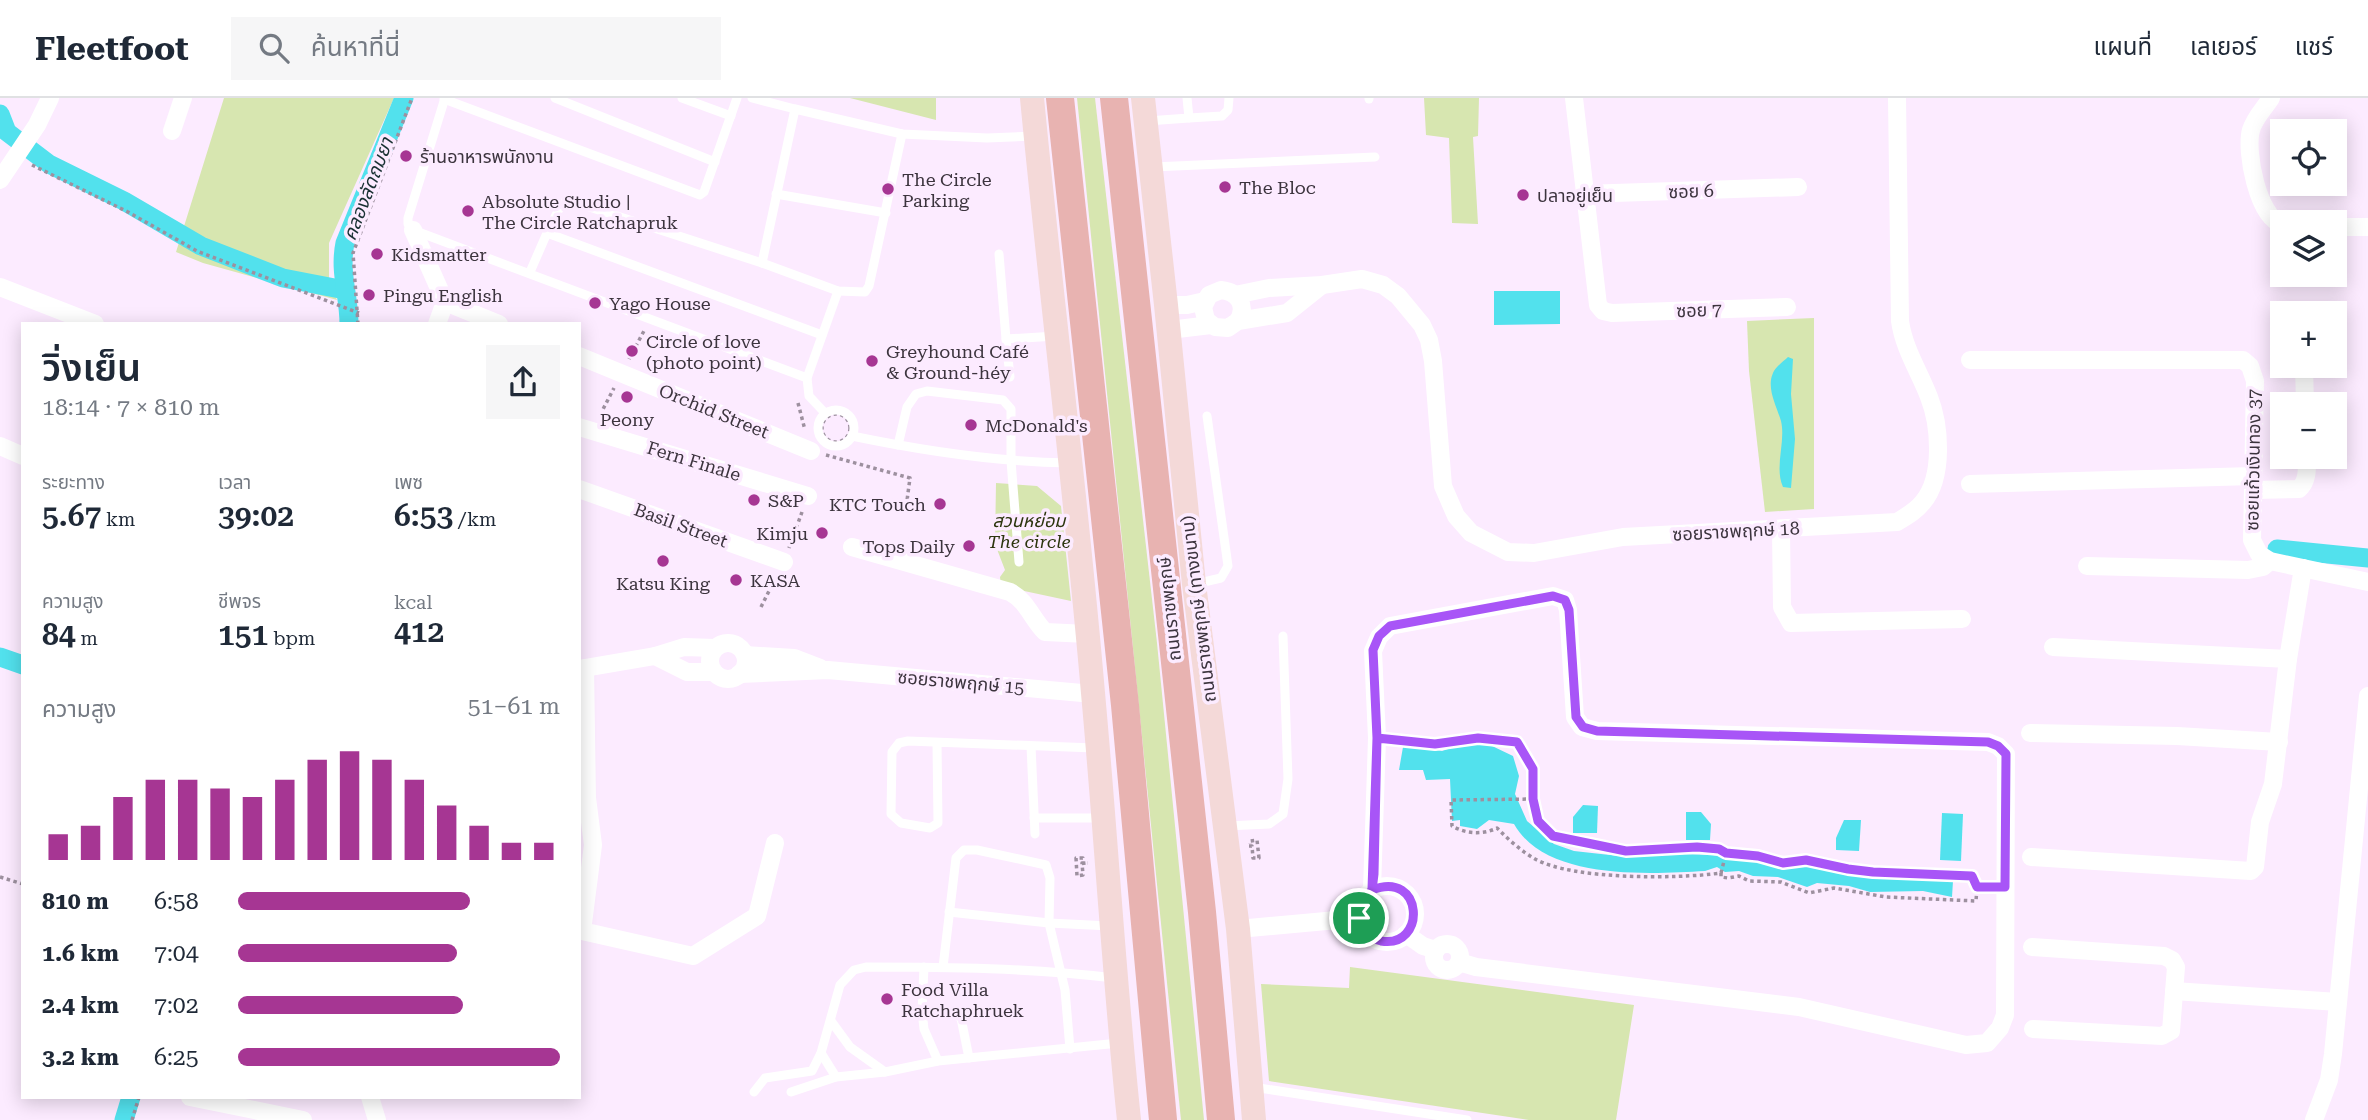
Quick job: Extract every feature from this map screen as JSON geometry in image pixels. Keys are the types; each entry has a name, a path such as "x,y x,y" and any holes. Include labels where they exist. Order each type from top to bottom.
{"main road":[{"path":"1032,98 1072,463 1110,926 1129,1120"},
{"path":"1060,98 1125,705 1163,1120"},
{"name":"ถนนราชพฤกษ์","path":"1114,98 1202,912 1220,1120"},
{"name":"ถนนราชพฤกษ์ (ทางขนาน)","path":"1144,110 1194,584 1238,929 1254,1120"},
{"path":"1202,912 1237,1120"},
{"path":"1150,1120 1145,1041 1153,1007"}],"street":[{"path":"0,180 22,162 50,98"},
{"path":"172,131 183,98"},
{"path":"1574,98 1584,194"},
{"name":"ซอยราชพฤกษ์ 18","path":"1166,305 1187,305 1205,301 1209,295 1221,290 1235,295 1269,288 1322,285 1362,279 1383,285 1398,296 1422,325 1433,361 1443,486 1456,516 1471,533 1508,552 1526,554 1623,537 1898,522 1925,501 1934,482 1938,457 1937,428 1929,397 1903,340 1900,321 1897,98"},
{"path":"2270,216 2265,211 2257,189 2250,151 2250,133 2271,98"},
{"name":"ซอย 6","path":"1584,194 1798,187"},
{"name":"ซอย 7","path":"1584,194 1598,305 1603,311 1612,313 1787,307"},
{"path":"2347,227 2368,227"},
{"path":"413,230 445,302 494,322"},
{"path":"1169,330 1211,325 1227,328 1239,319 1287,313 1322,285"},
{"path":"0,287 90,322"},
{"path":"1235,295 1241,304 1239,319"},
{"path":"1205,301 1204,314 1211,325"},
{"path":"438,322 445,302"},
{"name":"Orchid Street","path":"581,357 811,450"},
{"name":"ซอยแก้วเงินทอง 37","path":"1970,360 2243,360 2250,366 2255,381 2252,540 2259,554 2270,561"},
{"name":"Fern Finale","path":"581,428 808,496"},
{"path":"0,446 21,455"},
{"path":"1970,484 2254,484 2299,489 2304,485 2305,469"},
{"name":"Basil Street","path":"581,490 784,562"},
{"path":"1781,529 1782,607 1791,623 1962,619"},
{"path":"852,547 1010,592 1022,599 1035,622 1045,632 1088,634"},
{"path":"2087,566 2248,570 2263,567 2270,561 2368,582"},
{"path":"2031,857 2243,872 2251,871 2255,867 2260,822 2273,784 2288,660 2303,568"},
{"path":"1372,890 1377,738 1373,650 1379,636 1390,626 1553,596 1565,600 1569,610 1576,717 1583,727 1597,731 1988,742 1998,746 2006,754 2005,1015 2000,1028 1987,1043 1966,1045 1799,1007 1476,967 1459,962 1458,950 1451,944 1442,944 1436,950 1423,946 1406,934"},
{"name":"ซอยราชพฤกษ์ 15","path":"582,669 655,656 684,647 715,648 720,644 732,643 738,645 745,655 794,658 828,670"},
{"path":"2053,647 2288,660"},
{"path":"714,672 710,663 715,648"},
{"path":"739,674 745,666 745,655"},
{"name":"ซอยราชพฤกษ์ 15","path":"655,656 687,672 714,672 729,679 739,674 828,670 1093,694"},
{"path":"582,669 587,798 593,845 582,931 693,956 757,916 775,843"},
{"path":"2314,1120 2329,1080 2368,696"},
{"path":"2030,733 2177,736 2279,742"},
{"path":"1381,886 1398,888 1411,900 1414,917 1406,934 1398,939 1379,940 1364,929 1359,918 1361,903 1372,890 1381,886"},
{"path":"1238,929 1359,918"},
{"path":"2032,947 2164,956 2172,960 2176,967 2171,1031 2162,1036 2033,1029"},
{"path":"2174,991 2338,1002"},
{"path":"200,1099 303,1120"},
{"path":"371,1099 377,1120"}],"lane":[{"path":"555,98 715,162"},
{"path":"682,98 731,116"},
{"path":"737,98 704,192 700,195 444,99 408,224 413,230 807,378"},
{"path":"752,98 902,134 951,137 1035,136"},
{"path":"1187,98 1189,118"},
{"path":"1144,110 1189,118 1222,116 1227,110 1229,98"},
{"path":"762,263 795,109"},
{"path":"530,272 562,203 567,201 762,263 838,291 865,292 869,286 902,134"},
{"path":"1151,167 1375,158"},
{"path":"776,194 886,213"},
{"path":"547,233 822,335"},
{"path":"999,254 1010,377"},
{"path":"828,414 809,396 807,378 838,291"},
{"path":"1006,339 1058,336"},
{"path":"898,445 907,407 916,394 927,391 1003,400 1011,409 1011,461 1019,562"},
{"path":"835,410 847,414 854,427 852,436 846,443 836,446 823,441 818,429 821,417 828,414 835,410"},
{"path":"1194,584 1221,578 1228,566 1207,416"},
{"path":"852,436 1011,461 1072,463"},
{"path":"1225,827 1269,824 1283,814 1288,779 1283,636"},
{"path":"937,743 938,823 930,828 901,823 891,814 892,752 899,743 908,741 1097,748"},
{"path":"1031,746 1035,834"},
{"path":"1034,817 1102,818"},
{"path":"943,967 956,858 964,850 977,850 1046,865 1050,878 1049,923 1061,972 1070,1049"},
{"path":"949,912 1049,923 1110,926"},
{"path":"924,967 924,1029 939,1061"},
{"path":"754,1092 765,1078 812,1071 821,1053 840,985 854,970 943,967 1061,972 1115,978"},
{"path":"922,1011 947,1011 961,1018 969,1058"},
{"path":"831,1021 850,1047 885,1072"},
{"path":"791,1092 836,1077 885,1072 939,1061 1121,1043"},
{"path":"821,1053 836,1077"},
{"path":"1251,1087 1467,1120"}],"path":[{"path":"358,322 353,253 412,98"},
{"path":"22,162 128,212 197,251 357,312"},
{"path":"828,414 840,415 849,422 849,432 841,441 831,441 823,434 822,424 828,414"},
{"path":"811,450 910,478 906,508 917,511"},
{"path":"761,607 784,562 808,496"},
{"path":"1377,738 1435,744 1478,738 1517,742 1533,769 1533,799 1538,821 1553,836 1626,851 1697,847 1758,856 1783,863 1806,860 1873,872 1972,876 1977,887 1976,901 1886,897 1834,888 1809,893 1781,883 1749,881 1739,876 1721,877 1726,853"},
{"path":"1533,799 1451,800 1452,827 1463,832 1488,833 1497,828 1536,860 1582,873 1662,876 1721,873"},
{"path":"1239,847 1252,846 1253,858 1259,858 1257,840 1250,841 1252,859"},
{"path":"1085,877 1083,858 1076,858 1077,876 1083,875 1082,863 1096,862"},
{"path":"0,877 21,883"},
{"path":"1977,887 2005,887"},
{"path":"132,1120 138,1099"}],"green space":[{"path":"224,98 394,98 329,243 329,283 337,300 203,263 176,252"},
{"path":"850,98 936,98 936,120"},
{"path":"1077,98 1095,98 1157,643 1204,1120 1181,1120"},
{"path":"1424,98 1479,98 1478,136 1473,137 1478,224 1452,223 1449,138 1426,135"},
{"path":"1814,318 1814,509 1765,512 1749,371 1747,321"},
{"name":"สวนหย่อม The circle","path":"996,483 1037,486 1061,506 1071,601 1001,586 1000,577 1005,570 995,544"},
{"path":"1350,967 1634,1005 1616,1120 1529,1120 1269,1081 1261,984 1349,988"}],"water":[{"path":"1494,291 1560,291 1560,324 1494,325"},
{"path":"1788,357 1793,359 1791,394 1795,439 1791,488 1783,487 1781,479 1782,429 1771,385 1774,371"},
{"path":"1463,744 1490,745 1513,756 1519,776 1515,794 1527,821 1554,844 1574,851 1619,856 1713,855 1783,867 1817,865 1835,873 1953,881 1952,897 1923,891 1870,892 1849,886 1817,883 1807,887 1778,877 1753,876 1739,871 1725,872 1717,867 1705,871 1656,873 1600,870 1574,865 1549,856 1529,843 1514,824 1489,820 1477,829 1460,826 1460,820 1452,821 1450,779 1426,780 1423,770 1399,770 1403,747 1442,751"},
{"path":"1583,805 1598,806 1597,833 1573,833 1573,817"},
{"path":"1686,812 1701,812 1711,824 1710,840 1686,840"},
{"path":"1942,813 1963,814 1961,861 1940,860"},
{"path":"1844,820 1861,820 1859,851 1836,850 1836,838"}],"waterway":[{"name":"คลองลัดถมยา","path":"349,322 343,264 345,243 404,98"},
{"path":"0,114 7,132 49,164 124,201 201,246 283,278 345,290"},
{"path":"2277,549 2368,558"},
{"path":"0,657 21,664"},
{"name":"คลองลัดถมยา","path":"124,1120 130,1099"}],"place":[{"name":"ร้านอาหารพนักงาน","path":"406,156"},
{"name":"The Bloc","path":"1225,187"},
{"name":"The Circle Parking","path":"888,189"},
{"name":"ปลาอยู่เย็น","path":"1523,195"},
{"name":"Absolute Studio | The Circle Ratchapruk","path":"468,211"},
{"name":"Kidsmatter","path":"377,254"},
{"name":"Pingu English","path":"369,295"},
{"name":"Yago House","path":"595,303"},
{"name":"Circle of love (photo point)","path":"632,351"},
{"name":"Greyhound Café & Ground-héy","path":"872,361"},
{"name":"Peony","path":"627,397"},
{"name":"McDonald's","path":"971,425"},
{"name":"S&P","path":"754,500"},
{"name":"KTC Touch","path":"940,504"},
{"name":"Kimju","path":"822,533"},
{"name":"Tops Daily","path":"969,546"},
{"name":"Katsu King","path":"663,561"},
{"name":"KASA","path":"736,580"},
{"name":"Food Villa Ratchaphruek","path":"887,999"}],"route":[{"path":"1359,918 1361,903 1365,895 1372,890 1374,874 1377,738 1373,650 1379,636 1390,626 1553,596 1565,600 1569,610 1576,717 1583,727 1597,731 1988,742 1998,746 2006,754 2005,887 1977,887 1972,876 1873,872 1806,860 1783,863 1758,856 1697,847 1626,851 1553,836 1538,821 1533,799 1533,769 1517,742 1478,738 1435,744 1377,738 1372,890 1390,886 1406,893 1414,908 1414,917 1406,934 1388,941 1370,936 1359,918"}]}
